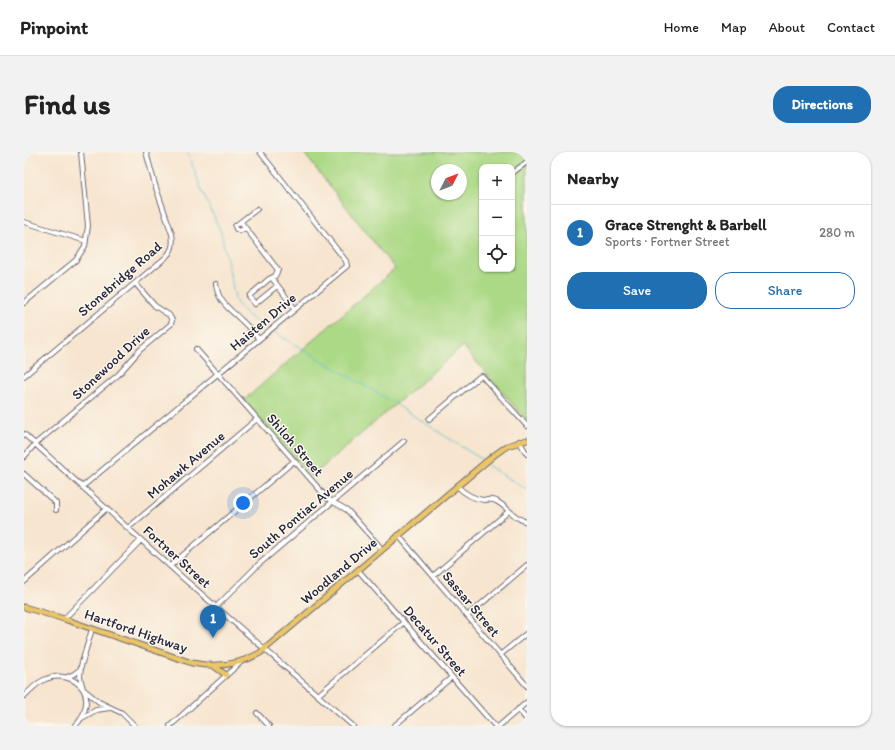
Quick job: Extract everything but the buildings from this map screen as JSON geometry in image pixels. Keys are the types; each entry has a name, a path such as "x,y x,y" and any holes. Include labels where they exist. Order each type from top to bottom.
{"main road":[{"name":"Woodland Drive","path":"241,662 253,657 265,649 499,451 507,446 527,440"},
{"name":"Hartford Highway","path":"24,607 200,665 214,666 241,662"},
{"path":"214,666 226,675"}],"street":[{"path":"24,303 76,260 86,241 88,226 81,152"},
{"name":"Stonebridge Road","path":"24,376 168,255 172,249 172,234 155,185 146,152"},
{"name":"Haisten Drive","path":"82,487 346,267 347,264 260,152"},
{"path":"515,171 527,162"},
{"path":"245,228 240,231 236,229 235,226 257,209"},
{"path":"24,222 86,241"},
{"path":"241,222 278,272 277,275 249,296 255,304 277,286"},
{"path":"272,278 295,309"},
{"name":"Stonewood Drive","path":"24,457 35,444 118,375 137,352 172,323 172,319 155,306 135,283"},
{"path":"216,284 217,293 221,300 259,339"},
{"name":"Shiloh Street","path":"196,349 328,499 347,510 382,549"},
{"path":"430,419 481,376 527,426"},
{"name":"Mohawk Avenue","path":"128,528 257,419"},
{"name":"Fortner Street","path":"24,434 216,607 353,726"},
{"name":"South Pontiac Avenue","path":"216,607 258,565 404,441"},
{"path":"519,442 527,454"},
{"path":"170,566 294,461"},
{"path":"24,474 56,503 56,510"},
{"path":"457,486 470,496 496,501 518,518 527,522"},
{"path":"24,582 106,509"},
{"path":"433,576 509,511"},
{"name":"Sassar Street","path":"398,535 527,686"},
{"path":"64,619 141,540"},
{"path":"467,616 527,565"},
{"name":"Decatur Street","path":"358,570 495,726"},
{"path":"318,695 404,622"},
{"path":"82,718 85,703 80,677 92,629"},
{"path":"500,655 527,633"},
{"name":"Woodland Drive","path":"170,726 241,662"},
{"path":"24,696 45,679 51,677 67,677 81,669"},
{"path":"67,677 73,680 99,702 122,713 135,726"},
{"path":"394,726 452,677"},
{"path":"499,726 527,702"},
{"path":"75,726 82,718 96,710 110,708"},
{"path":"518,709 527,720"},
{"path":"257,713 269,726"}],"green space":[{"path":"303,152 527,152 527,421 463,346 311,477 244,400 395,269"}],"waterway":[{"path":"188,152 201,189 221,232 236,302 247,315 269,330"},
{"path":"272,331 389,400 481,459"},
{"path":"487,465 527,490"}],"place":[{"name":"Grace Strenght & Barbell","path":"213,638"}]}
